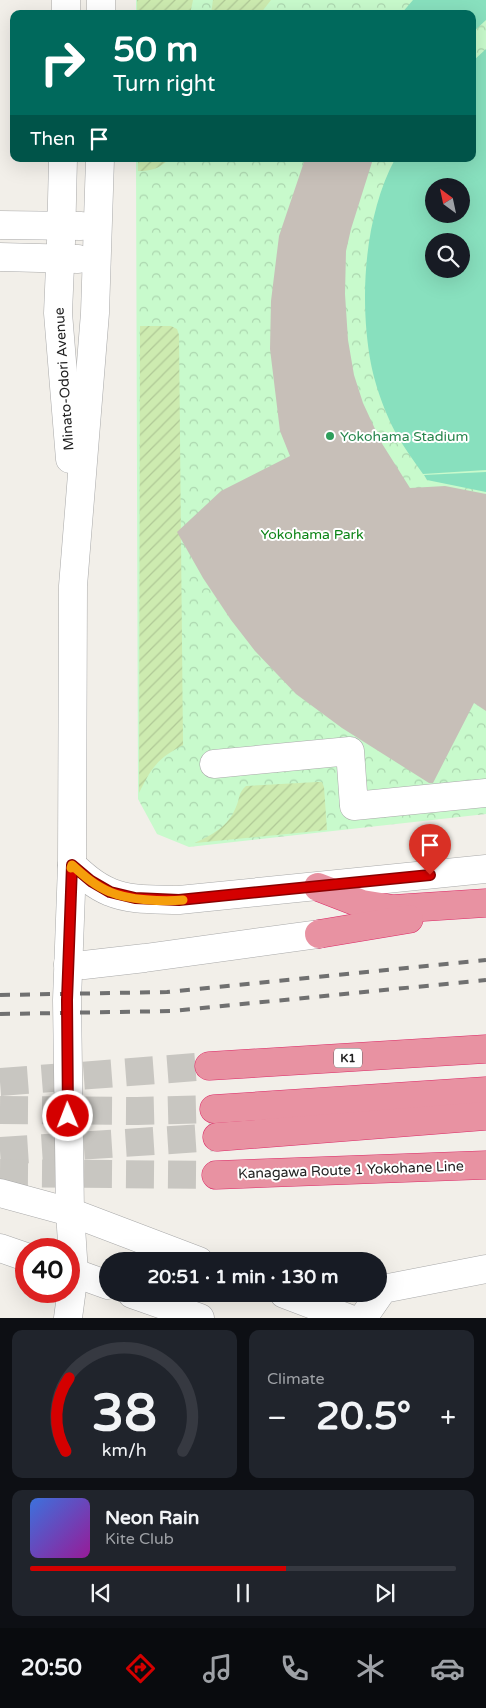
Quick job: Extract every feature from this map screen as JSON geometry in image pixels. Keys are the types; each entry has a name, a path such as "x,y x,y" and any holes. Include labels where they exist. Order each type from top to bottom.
{"highway":[{"path":"318,887 362,904 393,908 486,904"},
{"path":"319,934 486,904"},
{"path":"319,934 486,921"},
{"name":"K1","path":"209,1066 486,1049"},
{"path":"214,1109 486,1091"},
{"path":"217,1137 486,1116"},
{"name":"Kanagawa Route 1 Yokohane Line","path":"216,1175 486,1165"}],"street":[{"name":"Minato-Odori Avenue","path":"63,162 58,313 77,539"},
{"name":"Minato-Odori Avenue","path":"71,1238 67,1000 72,865 73,586 95,313 100,162"},
{"path":"0,225 98,227"},
{"path":"0,257 97,260"},
{"path":"214,764 350,751 354,806 486,793"},
{"path":"72,865 91,881 110,892 135,898 179,900 486,868"},
{"path":"68,964 84,965 146,958 319,934"},
{"path":"0,1193 70,1212 175,1252"},
{"path":"0,1248 15,1254"},
{"path":"363,1318 383,1290 486,1269"},
{"path":"80,1275 99,1282"},
{"path":"155,1302 200,1318"},
{"path":"305,1302 348,1318"},
{"name":"Minato-Odori Avenue","path":"68,1318 69,1303"}],"green space":[{"name":"Yokohama Park","path":"136,0 486,0 486,814 189,847 157,834 138,799 136,162 476,162 476,10 136,10"},
{"path":"137,0 193,0 191,10 137,10"},
{"path":"213,0 271,0 263,10 212,10"},
{"path":"413,0 486,0 486,20 476,29 476,10 404,10"},
{"path":"486,49 486,470 423,474 403,445 381,400 371,364 365,313 367,259 376,206 394,162 476,162 476,58"},
{"path":"138,162 166,162 155,169 138,171"},
{"path":"140,326 171,326 177,329 179,335 183,745 156,764 139,793"},
{"path":"486,472 486,492 427,480 424,475"},
{"path":"322,782 327,830 195,843 214,833 229,820 236,807 240,793 246,786"}],"building":[{"path":"304,162 372,162 346,251 345,294 348,340 354,375 363,403 381,442 410,488 445,486 486,494 486,711 474,703 433,783 429,783 342,728 296,694 255,651 231,620 203,578 177,532 221,491 290,456 280,431 270,349 271,301 279,236"}],"tunnel":[{"path":"0,1082 209,1066"},
{"path":"0,1110 137,1111 214,1109"},
{"path":"0,1151 217,1137"},
{"path":"0,1173 216,1175"}],"railway":[{"path":"0,995 167,992 486,960"},
{"path":"0,1014 172,1011 486,980"}],"slow traffic":[{"path":"71,868 72,865 91,881 110,892 135,898 183,900"}],"place":[{"name":"Yokohama Stadium","path":"330,436"}],"route":[{"path":"68,1116 67,1000 72,865 91,881 110,892 135,898 179,900 430,875"}]}
